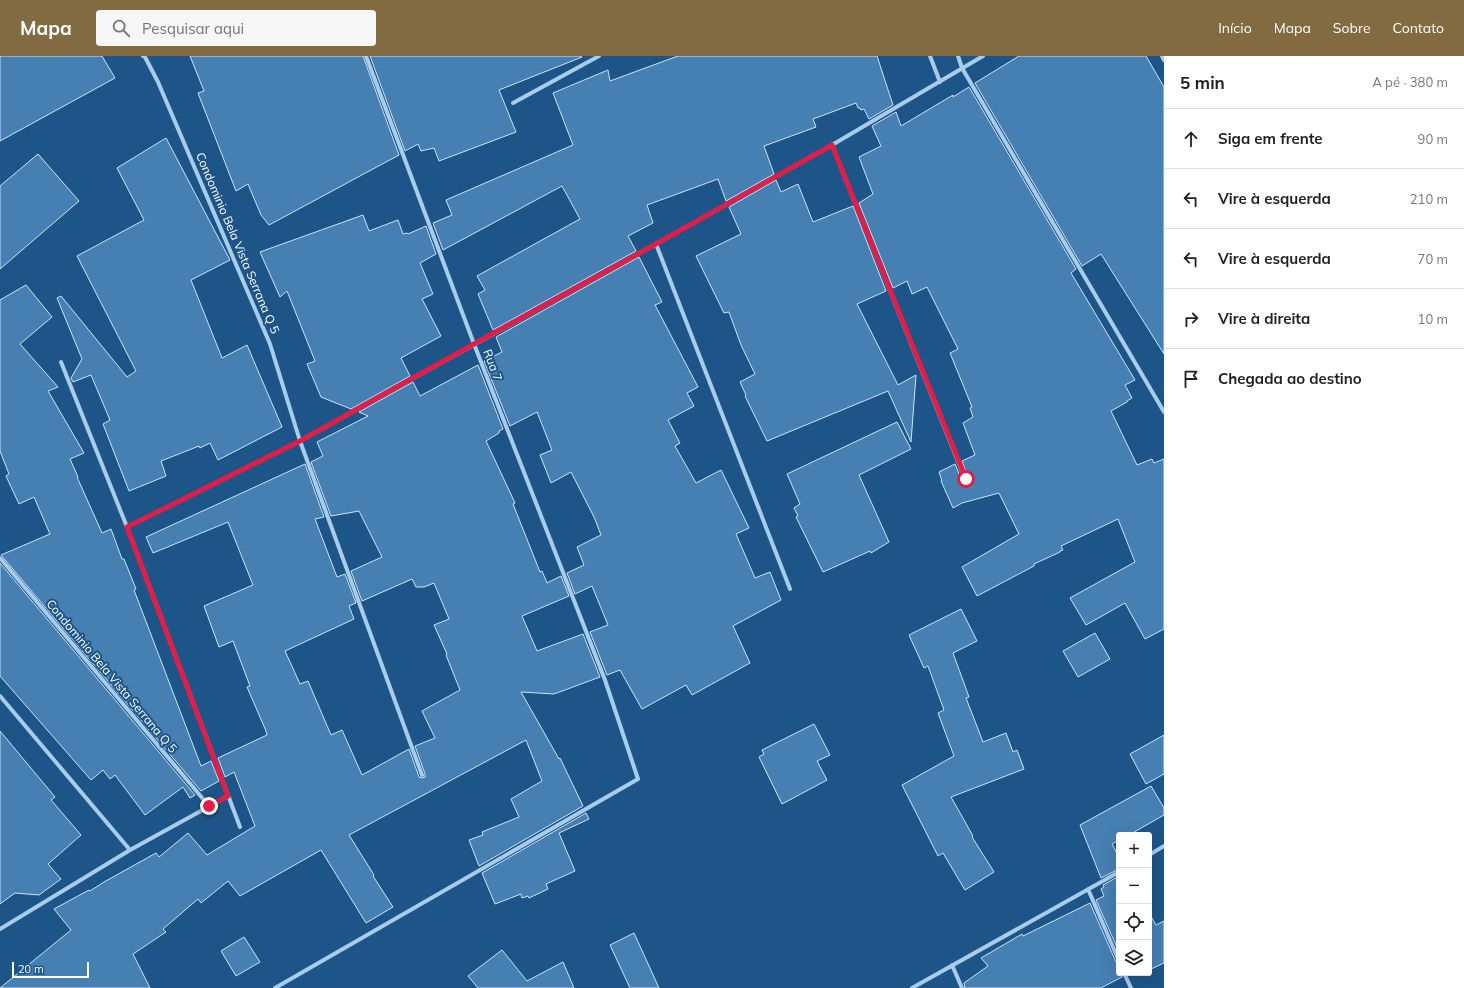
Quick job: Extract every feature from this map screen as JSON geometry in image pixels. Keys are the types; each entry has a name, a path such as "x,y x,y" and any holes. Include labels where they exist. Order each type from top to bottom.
{"street":[{"name":"Rua 7","path":"275,988 638,779 605,680 474,344 366,56"},
{"path":"513,102 599,56"},
{"path":"930,56 940,82"},
{"path":"958,56 962,68 1164,412"},
{"path":"127,527 300,441 832,145 983,56"},
{"path":"1162,56 1164,60"},
{"name":"Condominio Bela Vista Serrana Q 5","path":"144,57 161,89 270,344 300,441 422,775"},
{"path":"832,145 966,479"},
{"path":"656,244 790,589"},
{"path":"60,362 127,527 240,827"},
{"name":"Condominio Bela Vista Serrana Q 5","path":"0,558 209,806"},
{"path":"0,696 130,850"},
{"path":"0,929 130,850 228,796"},
{"path":"1152,853 1164,846"},
{"path":"912,988 1116,874"},
{"path":"1088,889 1116,954"},
{"path":"952,966 962,988"},
{"path":"1125,976 1131,988"}],"building":[{"path":"0,56 102,56 115,78 0,141"},
{"path":"190,56 363,56 399,155 269,225 261,215 248,184 236,191 198,93 204,91"},
{"path":"370,56 582,57 499,90 516,132 439,161 434,148 421,151 418,144 405,151"},
{"path":"678,56 877,56 893,105 869,119 864,109 861,110 858,108 856,103 813,119 816,127 764,146 774,174 726,201 718,179 647,205 653,223 628,236 636,251 493,330 478,294 485,290 477,276 580,219 562,186 443,250 433,223 452,215 446,200 573,145 553,93 608,70 610,81"},
{"path":"1019,56 1146,56 1164,87 1164,354 1101,254 1082,266 975,83"},
{"path":"969,87 1076,269 1071,273 1135,380 1125,385 1132,398 1111,411 1137,465 1152,459 1154,463 1164,459 1164,629 1145,639 1125,603 1086,625 1070,598 1135,562 1118,519 1061,546 1063,550 1060,552 1034,564 1034,566 977,596 962,567 1019,534 999,493 962,503 953,508 941,481 939,472 955,464 962,481 967,481 968,478 962,461 975,455 963,423 973,417 970,408 972,407 950,353 958,349 927,287 912,294 907,281 893,288 859,203 873,194 859,157 881,146 872,126 896,112 901,126"},
{"path":"166,138 230,260 191,280 222,358 247,345 282,427 218,460 210,443 200,448 199,446 161,461 166,476 129,491 103,424 110,420 91,375 73,382 71,378 82,359 57,298 61,296 127,377 136,371 77,256 144,220 117,168"},
{"path":"38,154 79,201 0,269 0,186"},
{"path":"776,180 781,192 798,184 813,222 853,206 886,291 857,304 898,385 916,375 911,442 888,391 767,441 745,396 746,395 740,382 755,374 741,345 729,312 724,313 696,256 741,234 729,207"},
{"path":"363,215 369,231 398,220 403,234 408,234 426,226 436,254 420,263 433,294 422,299 441,336 401,358 410,376 351,409 321,397 307,364 315,361 287,291 280,297 260,252"},
{"path":"639,257 662,302 655,305 698,387 687,393 694,406 668,420 680,443 675,446 696,483 721,470 749,528 736,534 755,578 770,572 781,600 733,626 750,663 692,695 686,685 642,709 620,670 607,675 590,632 608,625 592,586 575,594 567,573 584,565 577,547 601,535 594,517 571,472 551,483 540,455 552,450 537,412 510,426 484,361 502,352 496,337"},
{"path":"26,285 52,317 20,344 58,387 48,391 84,453 70,459 77,477 102,533 111,529 122,559 124,559 136,589 134,590 201,766 211,761 219,781 201,791 1,555 50,534 34,497 19,504 6,476 9,474 0,451 0,300"},
{"path":"478,365 503,429 486,441 515,503 513,504 540,572 542,571 547,583 561,576 569,596 522,616 537,651 583,634 600,677 554,694 521,692 559,759 560,758 583,806 479,866 469,840 483,835 482,832 519,817 511,799 542,781 526,740 349,835 393,907 366,923 321,850 240,896 228,881 201,903 198,899 163,929 166,932 133,954 150,988 0,988 71,930 54,909 89,890 90,891 156,853 159,857 188,833 207,855 255,826 234,772 225,777 218,758 267,735 247,687 250,686 233,641 219,647 204,606 253,585 228,522 153,553 146,537 305,464 324,517 315,519 337,577 345,574 356,603 349,606 354,619 285,651 300,684 308,681 331,735 342,730 362,775 409,749 419,777 425,777 415,746 435,738 422,711 460,690 446,655 447,654 434,625 449,619 434,583 424,587 416,587 412,579 362,601 351,571 382,557 359,511 331,516 311,462 323,456 317,442 368,416 359,412 413,382 420,396"},
{"path":"897,422 911,449 859,475 889,542 871,553 870,551 823,572 796,517 798,516 794,508 800,504 787,474"},
{"path":"0,563 195,795 190,798 183,787 145,815 115,775 110,779 103,770 91,780 0,676"},
{"path":"961,609 977,641 953,653 969,697 966,698 983,742 1006,733 1013,752 1017,750 1024,769 951,797 973,836 972,837 994,872 965,890 943,853 938,856 902,785 954,756 938,713 944,710 928,666 924,668 909,635"},
{"path":"1095,633 1110,659 1078,677 1063,651"},
{"path":"814,724 830,755 817,761 827,780 782,804 759,757 764,754 762,750"},
{"path":"0,731 55,797 51,800 81,835 48,864 61,879 39,895 15,893 0,904"},
{"path":"1164,735 1164,774 1146,784 1130,754"},
{"path":"1151,786 1164,808 1164,815 1134,832 1116,832 1116,842 1112,844 1116,851 1116,870 1101,878 1080,825"},
{"path":"586,813 589,819 559,833 575,871 546,884 548,889 529,898 528,896 522,898 521,894 495,904 482,873"},
{"path":"1116,878 1116,945 1096,900 1104,896 1101,889 1104,887 1103,885"},
{"path":"1090,903 1116,962 1116,976 1122,977 1101,988 965,988 964,983 988,966 981,958 1022,934 1023,936"},
{"path":"1152,918 1156,925 1164,921 1164,963 1152,969"},
{"path":"634,933 659,988 630,988 610,945"},
{"path":"244,937 260,962 236,976 221,951"},
{"path":"502,950 527,981 563,962 574,988 478,988 468,976"}],"route":[{"path":"209,806 228,796 127,527 300,441 832,145 966,479"}]}
